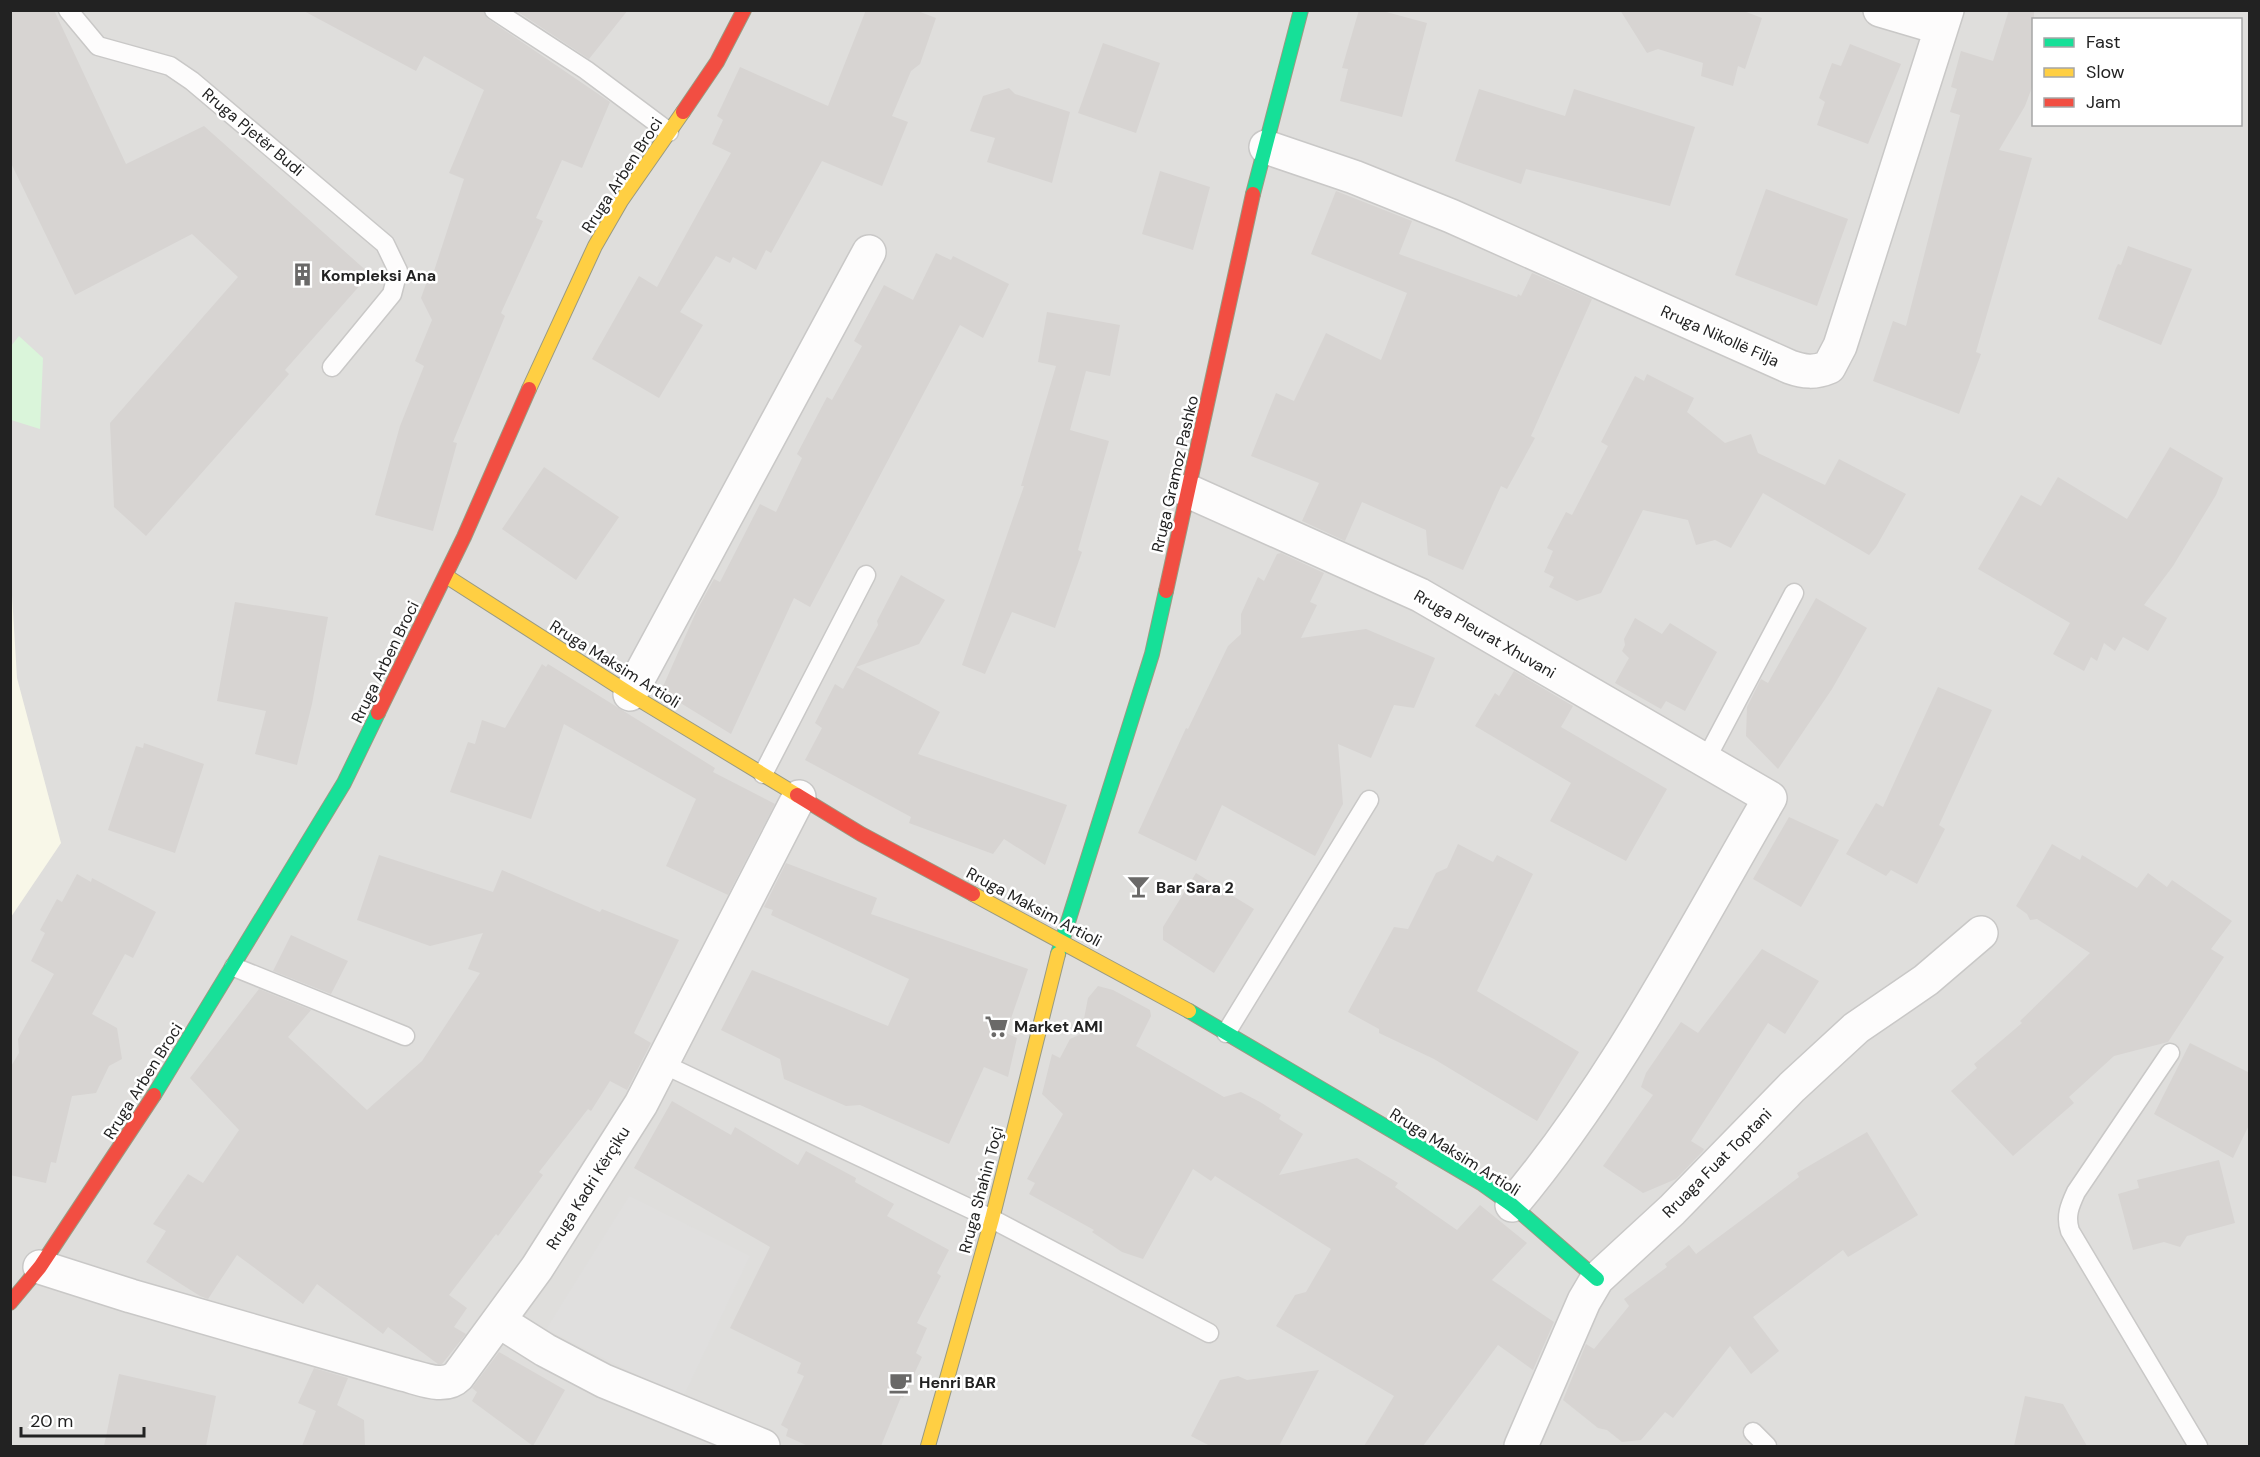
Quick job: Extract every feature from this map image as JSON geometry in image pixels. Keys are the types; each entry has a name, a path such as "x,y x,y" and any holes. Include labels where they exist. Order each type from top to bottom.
{"street":[{"name":"Rruga Arben Broci","path":"10,1303 40,1266 146,1109 344,783 446,576 590,256 621,201 717,62 744,10"},
{"name":"Rruga Gramoz Pashko","path":"1061,940 1152,654 1266,147 1301,10"},
{"path":"1880,10 1944,19"},
{"name":"Rruga Nikollë Filja","path":"1266,147 1354,177 1451,216 1790,367 1802,371 1818,370 1829,366 1835,359 1840,346 1944,19"},
{"path":"630,694 869,252"},
{"name":"Rruga Pleurat Xhuvani","path":"1188,491 1420,595 1770,798 1648,1013 1569,1134 1512,1205"},
{"name":"Rruga Maksim Artioli","path":"446,576 630,694 861,834 1061,940 1226,1033 1481,1183 1512,1205 1597,1279"},
{"name":"Rruga Kadri Kërçiku","path":"40,1266 131,1296 435,1383 449,1383 454,1380 543,1258 641,1104 799,797"},
{"name":"Rruaga Fuat Toptani","path":"1521,1446 1584,1301 1597,1279 1672,1210 1792,1087 1856,1028 1926,980 1981,933"},
{"name":"Rruga Shahin Toçi","path":"928,1446 992,1219 1061,940"},
{"path":"499,1321 545,1350 604,1381 758,1446"}],"lane":[{"name":"Rruga Pjetër Budi","path":"68,10 98,46 170,66 192,81 385,244 398,271 392,294 332,367"},
{"path":"494,10 586,70 669,132"},
{"path":"763,774 867,575"},
{"path":"1705,761 1794,592"},
{"path":"1226,1033 1369,800"},
{"path":"234,967 405,1036"},
{"path":"2170,1053 2076,1192 2068,1209 2067,1220 2070,1231 2198,1446"},
{"path":"663,1064 992,1219 1209,1333"},
{"path":"1753,1432 1767,1446"}],"shaded area":[{"path":"11,11 2249,11 2249,1446 11,1446"},
{"path":"10,562 17,678 61,843 11,917"},
{"path":"629,1196 750,1256 683,1398 546,1329"}],"green space":[{"path":"19,336 43,358 40,429 11,420 11,346"}],"building":[{"name":"Kompleksi Ana","path":"10,10 54,10 126,164 204,126 370,274 285,370 289,374 146,536 114,507 110,423 238,277 192,234 75,295 10,161"},
{"path":"302,10 483,10 488,19 610,102 582,168 562,160 536,218 543,221 501,313 505,316 453,442 457,443 433,531 375,515 400,426 424,366 415,361 432,320 421,298 431,270 434,271 464,179 449,173 484,90 424,56 416,71"},
{"path":"515,10 628,10 589,59"},
{"path":"866,10 915,10 936,18 920,64 911,71 892,116 908,122 882,186 822,161 771,253 766,250 756,270 733,257 730,263 716,256 680,312 703,325 659,398 592,359 639,276 657,287 731,153 712,144 723,120 717,116 740,67 828,106"},
{"path":"1359,10 1379,10 1427,23 1402,117 1340,101 1348,69 1342,68"},
{"path":"1620,10 1741,10 1762,18 1745,69 1738,66 1733,86 1701,76 1703,63 1658,49 1647,53"},
{"path":"2009,10 2034,10 2032,87 2025,106 1999,150 2032,158 1976,352 1981,354 1959,414 1873,381 1893,321 1906,326 1960,115 1950,112 1957,89 1951,87 1961,51 1993,61"},
{"path":"1103,43 1160,63 1136,133 1078,113"},
{"path":"1850,44 1901,64 1868,144 1817,125 1825,102 1819,98 1832,63 1841,66"},
{"path":"1009,88 1015,94 1070,112 1052,183 987,162 995,138 970,131 983,96"},
{"path":"1479,89 1565,116 1574,89 1695,127 1670,206 1526,169 1521,184 1455,161"},
{"path":"1160,171 1210,187 1193,250 1142,234"},
{"path":"1766,189 1848,219 1817,306 1735,275"},
{"path":"1336,191 1412,221 1399,254 1517,297 1518,294 1521,296 1532,273 1592,299 1531,436 1535,438 1507,489 1501,486 1463,570 1428,555 1426,530 1362,502 1345,541 1302,521 1319,483 1251,456 1276,393 1294,401 1326,333 1381,360 1407,293 1311,254"},
{"path":"2128,246 2192,269 2161,345 2098,319 2116,268 2118,264 2121,265"},
{"path":"936,253 951,260 953,256 1009,284 983,338 960,325 810,607 794,598 731,734 661,691 697,610 714,579 720,582 760,504 776,512 802,458 797,454 827,397 832,400 862,346 854,341 884,285 913,300"},
{"path":"1047,312 1120,325 1110,376 1086,371 1070,430 1109,441 1078,550 1082,552 1055,628 1012,612 985,674 962,665 1024,486 1021,486 1056,366 1038,362"},
{"path":"1647,374 1694,398 1687,412 1725,443 1751,434 1758,453 1825,485 1839,459 1906,494 1876,547 1869,555 1763,493 1731,548 1715,540 1696,545 1688,520 1643,510 1601,593 1577,601 1549,587 1554,577 1544,572 1553,551 1547,548 1566,512 1572,515 1608,446 1601,442 1635,376 1644,381"},
{"path":"2170,447 2223,478 2216,495 2173,566 2144,605 2167,618 2148,651 2123,637 2115,651 2104,643 2097,661 2091,657 2084,671 2053,654 2070,623 1978,569 2021,495 2041,506 2058,477 2127,519"},
{"path":"544,467 619,517 576,580 502,529"},
{"path":"1281,553 1324,573 1310,602 1317,605 1301,638 1366,629 1435,658 1414,708 1394,705 1371,758 1338,744 1343,804 1315,856 1222,805 1196,861 1138,833 1186,728 1188,729 1228,646 1241,634 1241,614 1258,577 1264,581 1277,554"},
{"path":"901,575 945,600 919,644 856,667 940,712 918,754 1067,805 1045,865 1004,839 993,854 909,823 911,817 805,760 822,728 815,723 835,684 843,689 878,625 877,621"},
{"path":"1816,598 1867,628 1832,689 1778,769 1746,736 1747,707 1761,679 1768,683"},
{"path":"235,602 328,617 312,704 297,765 255,754 266,711 217,701"},
{"path":"1635,618 1662,634 1670,623 1717,652 1685,711 1666,701 1661,709 1615,683 1629,658 1622,651 1625,645 1624,639"},
{"path":"542,664 546,667 548,664 715,768 713,772 775,804 728,895 666,866 696,799 564,724 531,819 450,792 468,742 475,744 482,720 505,728"},
{"path":"1514,671 1573,706 1561,727 1667,789 1626,861 1550,821 1571,783 1475,726 1495,693 1499,696"},
{"path":"1938,687 1992,710 1939,825 1945,829 1917,884 1891,870 1886,876 1846,854 1876,803 1883,807"},
{"path":"144,743 204,764 175,853 108,830 136,746 143,748"},
{"path":"1789,817 1839,840 1801,907 1753,879"},
{"path":"1458,844 1493,862 1497,855 1533,874 1477,991 1579,1052 1537,1121 1434,1059 1379,1033 1379,1029 1348,1012 1394,927 1408,929 1436,873 1447,868"},
{"path":"2052,844 2080,860 2082,855 2137,888 2148,873 2167,887 2172,880 2232,921 2211,949 2224,957 2168,1042 2114,1056 2069,1097 2074,1103 2013,1156 1951,1091 1977,1068 1974,1064 2022,1023 2020,1021 2090,953 2037,919 2030,920 2027,914 2016,906"},
{"path":"379,855 493,892 502,870 600,912 602,909 679,940 634,1033 651,1043 627,1090 610,1081 591,1111 588,1109 539,1172 543,1175 498,1236 496,1234 449,1295 467,1308 454,1327 466,1334 442,1364 438,1364 388,1327 383,1334 317,1284 303,1304 237,1255 208,1299 146,1262 166,1231 153,1224 188,1174 203,1183 239,1130 190,1078 259,989 311,1010 288,1037 367,1110 422,1061 480,973 468,969 483,933 430,946 357,920"},
{"path":"786,863 877,898 871,914 1028,969 1006,1033 1017,1038 1008,1077 984,1067 949,1144 860,1105 846,1106 784,1079 780,1059 721,1030 752,970 888,1026 909,979 771,915 773,910 764,907"},
{"path":"1196,873 1254,909 1214,973 1163,940 1163,927"},
{"path":"77,874 91,882 92,878 156,912 133,958 125,954 92,1014 117,1028 122,1059 109,1066 96,1093 72,1096 56,1163 51,1162 46,1183 10,1175 10,1068 19,1053 18,1039 54,974 31,961 45,933 40,930 57,899 62,902"},
{"path":"291,935 348,961 331,994 273,971"},
{"path":"1762,949 1819,981 1785,1034 1768,1023 1691,1141 1704,1149 1703,1151 1676,1179 1643,1193 1603,1166 1653,1095 1641,1087 1646,1073 1681,1022 1698,1033"},
{"path":"1098,986 1113,990 1150,1010 1151,1016 1136,1046 1224,1097 1241,1092 1260,1102 1281,1115 1279,1119 1303,1134 1279,1175 1357,1158 1398,1183 1395,1187 1457,1230 1480,1205 1527,1243 1492,1280 1554,1322 1533,1370 1498,1345 1423,1446 1364,1446 1394,1396 1276,1326 1295,1295 1306,1292 1331,1249 1215,1176 1211,1181 1193,1169 1143,1259 1122,1252 1092,1232 1094,1230 1029,1194 1035,1183 1027,1179 1063,1114 1042,1094 1052,1054 1060,1058 1070,1039 1081,1034 1088,998"},
{"path":"2190,1043 2250,1073 2250,1123 2233,1158 2154,1114"},
{"path":"672,1101 731,1135 735,1127 798,1165 806,1151 856,1178 855,1182 894,1204 887,1216 949,1250 937,1273 941,1276 917,1323 927,1328 916,1353 922,1357 903,1398 901,1397 881,1446 808,1446 786,1436 788,1429 781,1425 804,1376 797,1373 801,1363 730,1328 770,1247 634,1168"},
{"path":"1867,1132 1918,1215 1848,1257 1843,1250 1753,1317 1779,1351 1751,1374 1730,1346 1673,1418 1665,1412 1641,1440 1622,1442 1607,1430 1598,1428 1563,1400 1586,1344 1594,1349 1629,1306 1624,1299 1667,1267 1665,1264 1689,1245 1696,1254 1799,1177 1797,1173"},
{"path":"2219,1160 2235,1223 2187,1236 2180,1247 2164,1242 2133,1250 2118,1194 2139,1188 2137,1180"},
{"path":"499,1352 565,1390 533,1446 472,1401 477,1392 472,1388"},
{"path":"314,1368 348,1378 337,1405 364,1420 365,1446 302,1446 316,1411 298,1403"},
{"path":"1319,1370 1279,1446 1210,1446 1191,1436 1220,1380 1238,1376 1247,1380"},
{"path":"119,1374 216,1396 206,1446 104,1446"},
{"path":"2025,1396 2063,1404 2087,1446 2014,1446"}],"traffic: fast":[{"path":"1253,194 1301,10"},
{"path":"1058,954 1152,654 1166,591"},
{"path":"154,1095 344,783 378,713"},
{"path":"1189,1011 1481,1183 1512,1205 1597,1279"}],"traffic: slow":[{"path":"529,389 595,246 621,201 683,112"},
{"path":"446,576 630,694 797,795"},
{"path":"973,894 1189,1011"},
{"path":"928,1446 992,1219 1058,954"}],"traffic: jam":[{"path":"683,112 717,62 744,10"},
{"path":"1166,591 1253,194"},
{"path":"378,713 464,537 529,389"},
{"path":"797,795 861,834 973,894"},
{"path":"10,1303 40,1267 154,1095"}],"place":[{"name":"Kompleksi Ana","path":"303,275"},
{"name":"Bar Sara 2","path":"1138,887"},
{"name":"Market AMI","path":"996,1026"},
{"name":"Henri BAR","path":"901,1382"}]}
